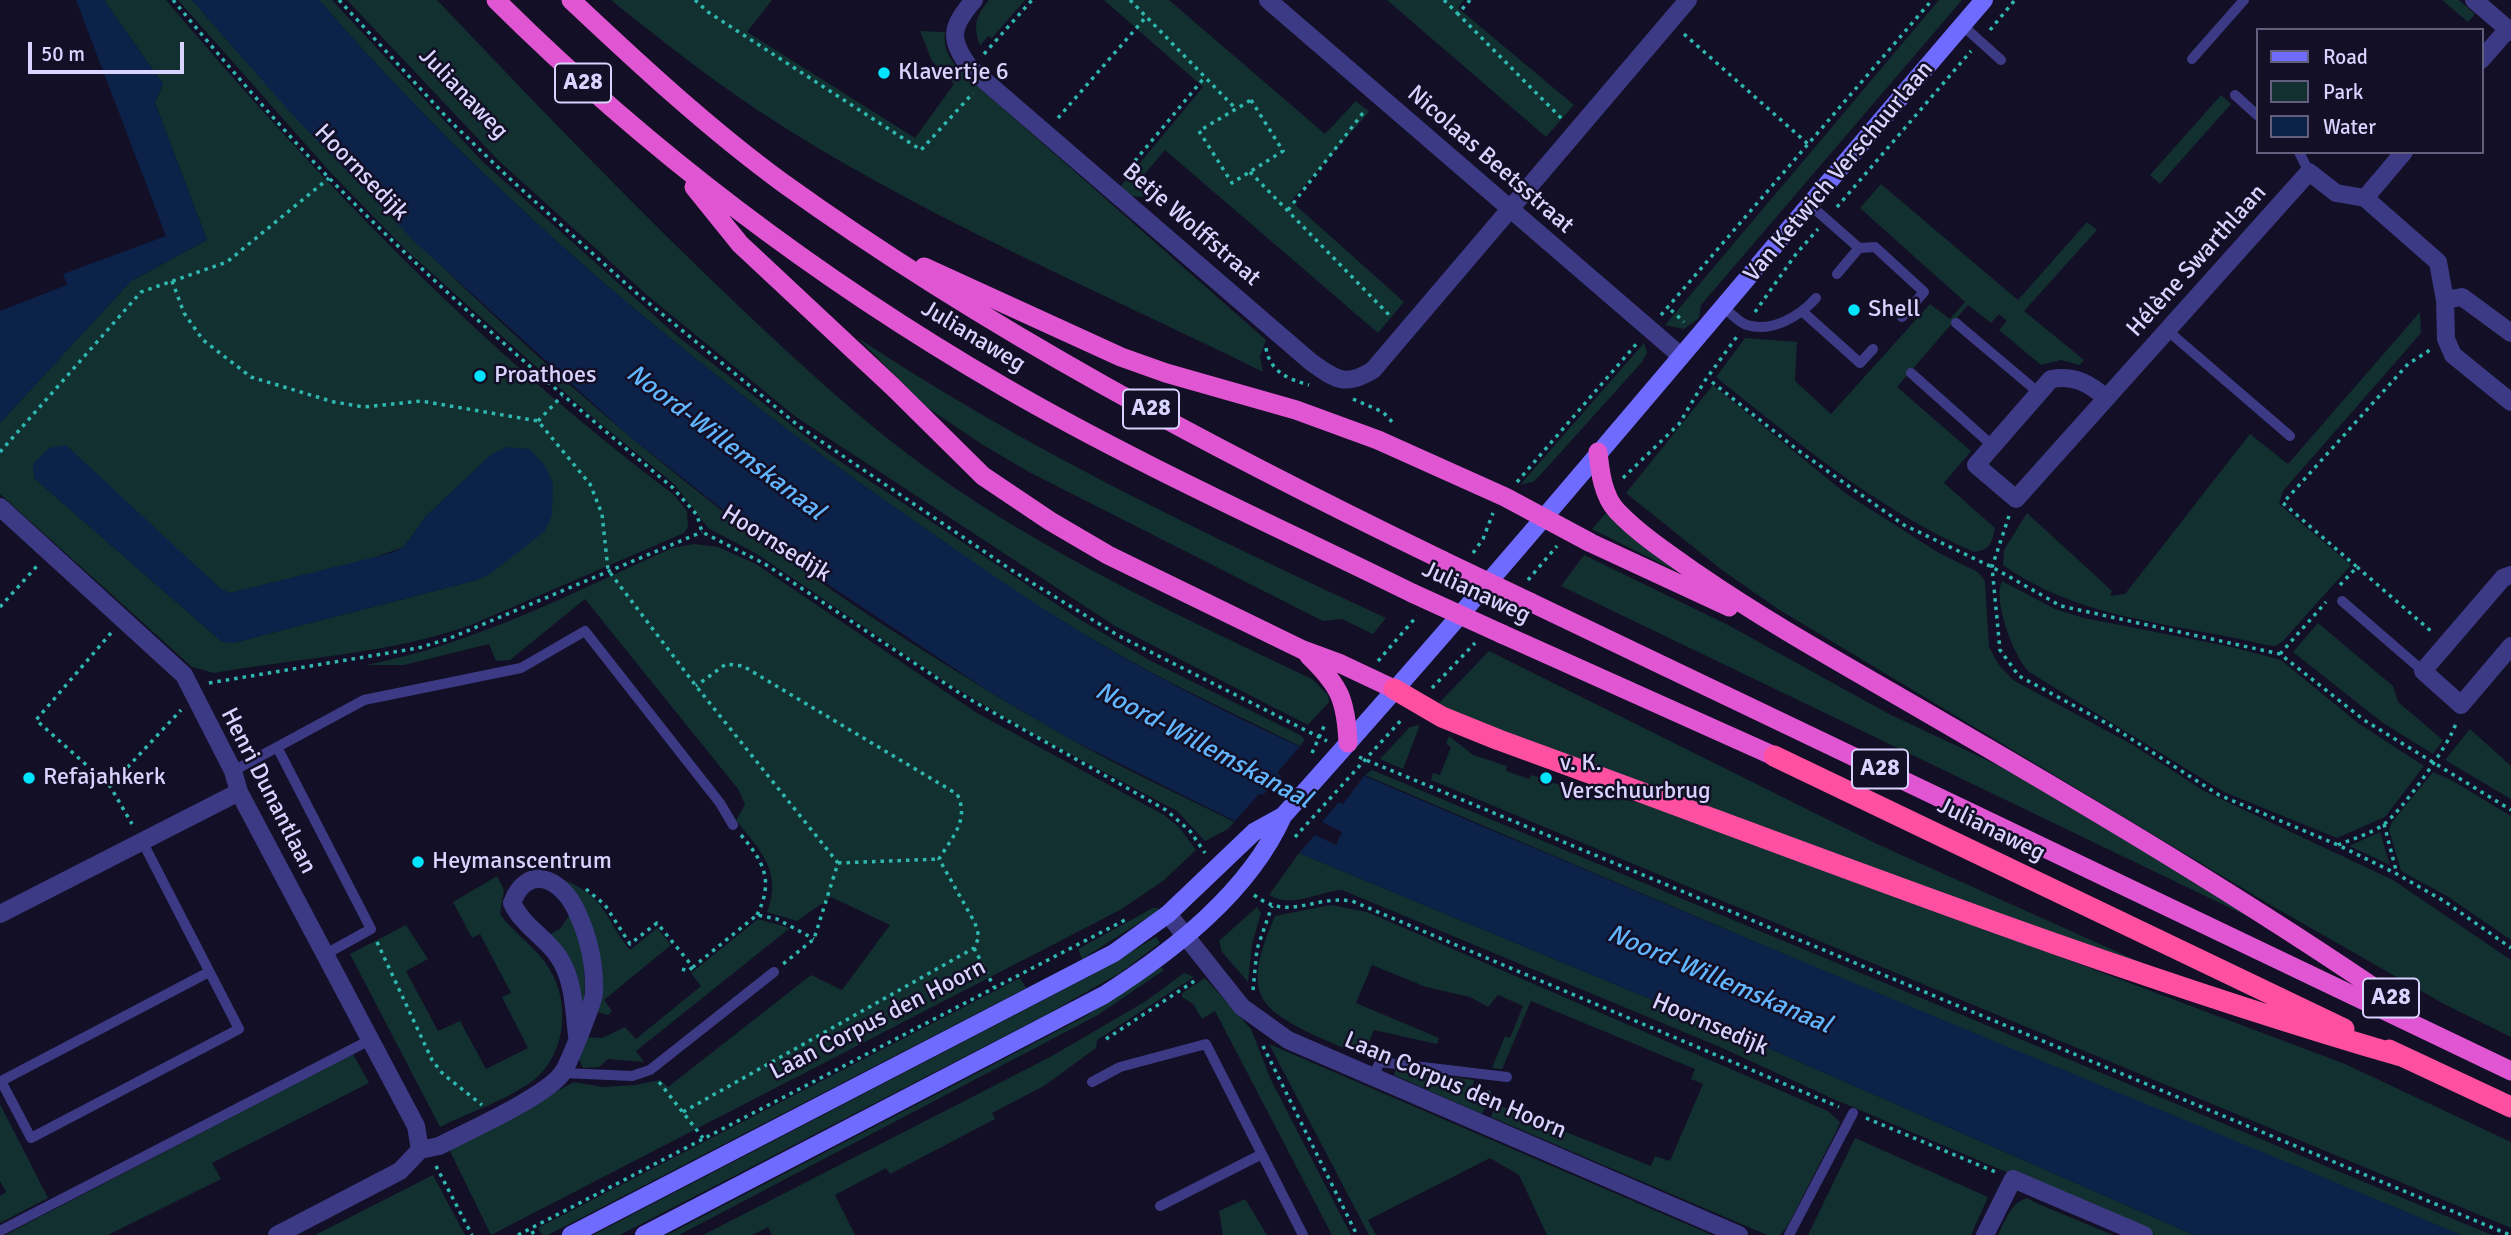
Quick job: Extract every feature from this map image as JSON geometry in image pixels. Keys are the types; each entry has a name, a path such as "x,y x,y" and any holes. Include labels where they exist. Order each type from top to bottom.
{"highway":[{"name":"Julianaweg","path":"496,0 604,102 674,162 843,288 1006,388 1418,601 1502,634 1774,756 2511,1107"},
{"name":"Julianaweg","path":"571,0 704,120 782,182 941,290 1259,472 1442,560 1525,596 2511,1071"},
{"name":"A28","path":"674,162 740,244 893,387 983,476 1050,522 1108,555 1303,650 1394,689 1442,717 1499,740 2097,959 2255,1014 2401,1056"},
{"name":"A28","path":"869,241 1121,357 1352,429 1505,497 1570,532 1800,639"},
{"name":"A28","path":"1598,452 1606,493 1616,510 1659,547 1800,639 2034,775 2319,949 2462,1048"},
{"name":"A28","path":"1303,650 1332,678 1344,701 1348,743"}],"main road":[{"name":"Van Ketwich Verschuurlaan","path":"1283,816 1724,309 1808,204 1984,0"},
{"name":"Laan Corpus den Hoorn","path":"571,1235 1081,972 1146,933 1254,832 1283,816"},
{"path":"644,1235 1104,995 1185,936 1279,844 1283,816"}],"street":[{"path":"974,0 961,15 953,33 957,49 977,75"},
{"name":"Nicolaas Beetsstraat","path":"1268,0 1681,356"},
{"path":"2474,0 2509,30 2483,58"},
{"path":"1405,332 1676,8"},
{"name":"Betje Wolffstraat","path":"977,75 1330,376 1357,380 1374,370 1405,332"},
{"path":"2365,198 2402,154"},
{"path":"2309,172 2336,193 2365,198 2438,262 2445,300 2446,339 2454,355 2511,402"},
{"name":"Hélène Swarthlaan","path":"2016,499 2309,172"},
{"path":"2445,300 2462,297 2511,333"},
{"path":"2016,499 1976,465 2051,379 2063,377 2092,385 2106,398"},
{"name":"Henri Dunantlaan","path":"0,507 184,675 233,771 239,792 416,1126 420,1150"},
{"path":"2511,575 2503,578 2423,671 2460,705 2511,646"},
{"path":"0,914 239,792"},
{"path":"277,1235 400,1171 420,1150 439,1146 494,1117 547,1087 563,1073 577,1036 588,1017 594,995 592,957 575,908 553,882 539,877 526,881 517,889 512,903 519,919 559,957 571,987 577,1036"},
{"name":"Laan Corpus den Hoorn","path":"1168,914 1256,1019 1288,1040 1739,1235"},
{"path":"1985,1235 2012,1179 2144,1235"}],"lane":[{"path":"2192,59 2244,0"},
{"path":"1962,25 2001,60"},
{"path":"2235,94 2256,113"},
{"path":"2300,154 2309,172"},
{"path":"1808,204 1859,248 1874,247 1924,292 1902,317"},
{"path":"1837,274 1859,248"},
{"path":"1724,309 1746,326 1773,326 1803,312 1816,298"},
{"path":"1803,312 1860,363 1873,348"},
{"path":"1956,323 2039,393"},
{"path":"2168,331 2290,436"},
{"path":"1910,373 1993,446"},
{"path":"2342,600 2423,671"},
{"path":"233,771 364,700 521,668 585,631 720,803 733,825"},
{"path":"277,747 371,929 324,955"},
{"path":"142,841 239,1029 32,1138 1,1081 209,972"},
{"path":"563,1073 632,1076 650,1070 774,972"},
{"path":"0,1231 369,1041"},
{"path":"1092,1082 1121,1067 1206,1044 1303,1235"},
{"path":"1372,1078 1380,1062 1507,1077"},
{"path":"1789,1235 1853,1112"},
{"path":"1160,1206 1262,1154"}],"path":[{"name":"Hoornsedijk","path":"173,0 251,94 329,178 415,263 562,396 672,487 697,515 702,532 765,564 964,696 1166,810 1190,831 1203,850"},
{"name":"Julianaweg","path":"339,0 450,121 508,177 634,290 800,427 1016,573 1119,636 1316,737"},
{"path":"695,0 708,12 921,150 1032,0"},
{"path":"1130,0 1236,109"},
{"path":"1444,0 1575,132"},
{"path":"1458,14 1470,0"},
{"name":"Van Ketwich Verschuurlaan","path":"1468,559 1483,539 1495,510 1505,497 1932,0"},
{"name":"Van Ketwich Verschuurlaan","path":"1606,493 1679,424 1704,382 1796,254 2015,0"},
{"path":"1676,8 1808,144"},
{"path":"1045,134 1146,17"},
{"path":"1111,190 1204,78"},
{"path":"1288,210 1377,94"},
{"path":"1251,100 1283,151 1231,183 1199,131 1236,109 1251,100"},
{"path":"1250,172 1405,332"},
{"path":"0,452 141,292 227,262 329,178"},
{"path":"172,281 184,313 203,340 251,377 334,402 364,407 421,401 538,421 590,484 602,513 608,570 696,686 838,863"},
{"path":"1671,310 1689,326"},
{"path":"2445,644 2283,503 2408,364 2446,339"},
{"path":"1712,382 1799,451 1904,526 1992,567 2061,606 2280,654 2364,720 2511,810"},
{"path":"538,421 562,396"},
{"path":"1517,472 1522,477"},
{"path":"2016,499 1992,567 2000,650 2019,676 2108,724 2219,795 2338,845 2397,874 2444,901 2511,948"},
{"path":"110,786 208,683 418,648 448,639 702,532"},
{"path":"1525,596 1570,532"},
{"path":"0,607 51,552"},
{"path":"2340,586 2357,567"},
{"path":"2280,654 2331,596"},
{"path":"1365,675 1418,601"},
{"path":"124,618 36,720 110,786 142,841"},
{"path":"1279,844 1477,641"},
{"path":"696,686 726,664 743,666 957,794 963,814 959,830 939,859"},
{"path":"1313,752 1316,737 1344,701"},
{"path":"2338,845 2384,824 2434,764 2453,736 2460,705"},
{"path":"1363,759 2510,1235"},
{"path":"2384,824 2397,874"},
{"path":"682,969 688,971 757,915 765,899 766,875 750,845 733,825"},
{"path":"1208,856 1216,848"},
{"path":"838,863 939,859"},
{"path":"683,1112 974,948 979,937 975,923 939,859"},
{"path":"774,972 814,939 838,863"},
{"path":"580,884 605,905 630,944 657,923 693,967"},
{"path":"1254,895 1272,906 1256,949 1253,985 1256,1019 1273,1070 1357,1235"},
{"name":"Hoornsedijk","path":"1272,906 1293,909 1323,900 1352,901 2012,1179"},
{"path":"757,915 777,919 814,939"},
{"name":"Laan Corpus den Hoorn","path":"518,1235 1126,919"},
{"path":"371,929 432,1060 443,1074 470,1093 494,1117"},
{"path":"974,948 994,987"},
{"path":"1106,1039 1212,969"},
{"path":"650,1070 703,1138"},
{"path":"420,1150 435,1163 472,1235"}],"green space":[{"path":"104,0 166,0 283,134 406,262 536,383 674,495 687,511 688,527 684,533 471,625 440,635 376,649 214,673 192,667 0,494 0,423 131,281 207,240 155,103 163,84","holes":["492,454 490,574 477,580 233,643 214,635 34,478 34,463 213,581 221,590 230,593 364,561 404,547 426,516"]},
{"path":"178,0 192,0 324,146 462,285 607,417 683,480 798,566 950,667 1087,748 1234,822 1228,829 1205,841 1177,811 1031,733 944,681 757,554 708,528 674,484 590,415 406,250 331,173"},
{"path":"319,0 332,0 482,161 676,335 826,452 1079,619 1149,660 1300,735 1305,740 1300,746 1188,691 1094,640 1011,588 824,457 669,338 522,210 384,73"},
{"path":"347,0 437,0 705,274 853,410 910,456 1011,524 1095,572 1312,679 1328,695 1329,702 1308,725 1115,626 796,417 648,296 499,161"},
{"path":"611,0 772,0 747,32 915,138 954,84 932,61 920,31 945,32 949,55 964,74 1266,340 1260,356 1263,372 943,217 819,149 740,98"},
{"path":"989,0 1025,0 992,38 988,36 980,46 976,32 977,22"},
{"path":"1104,0 1169,0 1325,134 1356,101 1369,112 1291,201 1404,302 1378,333 1165,150 1141,178 1153,188 1143,197 1131,196 1120,187 1203,87"},
{"path":"1387,0 1464,0 1458,8 1574,105 1546,137"},
{"path":"1939,0 1962,0 1701,305 1699,318 1684,329 1665,325"},
{"path":"2442,0 2459,0 2475,14 2468,22"},
{"path":"2221,95 2231,104 2160,184 2150,175"},
{"path":"1881,184 2018,300 2087,222 2097,230 2024,311 2084,360 2080,365 2061,360 2041,365 1999,330 2007,321 1999,314 1991,323 1968,305 1897,387 1971,451 1944,483 1995,528 1993,538 1984,550 1974,552 1872,496 1808,450 1716,377 1745,338 1797,342 1795,381 1831,414 1930,304 1950,319 1965,302 1860,208"},
{"path":"2420,312 2421,333 2283,491 2279,504 2351,565 2282,642 2275,646 2266,645 2096,609 2064,598 2003,565 2004,550 2027,513 2112,591 2110,596 2125,594 2250,434 2288,464"},
{"path":"858,338 986,417 1117,488 1386,618 1373,634 1342,619 1323,621 1029,472 925,406"},
{"path":"1644,343 1647,352 1642,362 1542,473 1533,482 1520,485"},
{"path":"1713,385 1845,493 1939,553 1978,572 1985,581 1989,647 1999,665 2013,680 2133,745 2204,791 2393,880 2511,960 2511,1037 2444,1004 2267,903 1778,609 1722,570 1626,493"},
{"path":"1606,513 1692,579 1592,529"},
{"path":"694,544 718,547 756,564 977,713 1164,815 1179,827 1196,850 1163,881 1120,910 491,1235 449,1149 574,1082 602,1087 660,1080 668,1087 811,975 842,990 890,925 831,897 797,921 767,912 771,898 771,873 761,852 736,820 745,805 738,789 585,599 510,660 496,661 489,644 404,665 366,665 406,656 484,631 672,548"},
{"path":"1584,555 1728,625 1889,714 2010,771 2254,917 2249,917 1561,586"},
{"path":"2002,581 2055,609 2084,618 2232,647 2281,660 2358,723 2424,766 2385,817 2337,838 2224,792 2029,672 2017,654 2006,628 2000,601"},
{"path":"2318,623 2393,686 2398,702 2443,740 2433,754 2383,723 2293,652"},
{"path":"1489,651 1877,844 2191,985 1447,711 1439,703"},
{"path":"1420,725 1403,769 1380,759 1410,727"},
{"path":"2470,729 2511,766 2511,799 2445,760"},
{"path":"1449,736 1473,755 1507,766 1506,771 1529,779 1532,775 1604,801 1606,796 1662,807 2345,1064 2511,1142 2511,1228 1431,780 1433,773 1440,775 1451,747 1446,744"},
{"path":"1372,770 2492,1235 2461,1235 1854,984 1365,775"},
{"path":"2433,772 2511,816 2511,940 2447,896 2401,871 2389,830 2392,822"},
{"path":"2380,832 2390,865 2349,846"},
{"path":"1299,853 1768,1048 2194,1235 2155,1235 1829,1097 1720,1047 1342,890 1296,900 1278,899 1269,895"},
{"path":"497,876 504,890 500,914 539,955 557,984 561,1000 561,1032 557,1048 540,1075 517,1091 440,1127 350,954 406,925 428,959 406,971 438,1031 460,1021 486,1069 528,1048 502,997 511,993 480,934 472,938 453,902"},
{"path":"558,878 595,899 630,950 657,928 671,945 604,1000 612,1011 608,1015 597,1012 598,993"},
{"path":"1331,905 1367,912 1828,1111 1840,1122 1788,1225 1780,1235 1767,1235 1491,1117 1496,1104 1651,1166 1655,1156 1670,1161 1703,1084 1691,1079 1695,1069 1531,1001 1502,1069 1492,1068 1505,1036 1510,1038 1523,1006 1498,995 1488,1007 1470,997 1426,987 1372,965 1356,1003 1439,1038 1437,1044 1374,1030 1363,1056 1306,1031 1278,1014 1267,1005 1258,986 1261,955 1275,916"},
{"path":"1257,907 1261,913 1252,944 1248,982 1222,952 1219,941"},
{"path":"1153,908 1158,908 1158,911 1082,959 1078,949"},
{"path":"570,914 584,966 582,1019 546,936 560,929"},
{"path":"758,919 790,928 636,1051 644,1062 608,1059 599,1067 583,1068 578,1057 588,1037 602,1038 625,1027 636,1039 701,986 691,973"},
{"path":"1156,937 1160,943 1120,973 1051,1012 620,1235 593,1235 1090,976"},
{"path":"1161,967 1164,970 1098,1015 679,1235 667,1235 1086,1016"},
{"path":"1184,973 1194,977 1097,1040 1096,1048 1044,1086 992,1113 995,1119 890,1174 886,1168 835,1195 855,1235 772,1235 768,1227 752,1235 703,1235 1052,1056 1146,1001"},
{"path":"1020,978 1026,988 548,1235 542,1235 538,1228"},
{"path":"1205,978 1251,1029 1271,1080 1351,1235 1332,1235 1215,1011 1202,1019 1193,1004 1182,997 1182,993"},
{"path":"1269,1044 1712,1235 1547,1235 1519,1175 1490,1158 1368,1220 1376,1235 1369,1235"},
{"path":"353,1054 369,1083 212,1163 221,1179 108,1235 5,1235"},
{"path":"1396,1069 1474,1080 1471,1093 1488,1101 1482,1114 1394,1075"},
{"path":"0,1104 48,1198 0,1223 0,1196 6,1192 0,1181"},
{"path":"1855,1138 1988,1197 1971,1235 1808,1235"},
{"path":"433,1175 465,1235 315,1235"},
{"path":"2027,1198 2113,1235 1998,1235 2013,1208"},
{"path":"1245,1199 1267,1235 1223,1235 1219,1211"}],"water":[{"path":"76,0 104,0 163,84 155,103 207,240 131,281 0,423 0,311 67,285 63,274 166,236"},
{"name":"Noord-Willemskanaal","path":"192,0 319,0 384,73 522,210 669,338 824,457 903,513 1039,606 1123,657 1243,720 1428,803 2461,1235 2194,1235 1768,1048 1299,853 1068,738 987,690 764,542 629,436 416,243 289,111"},
{"path":"66,445 221,589 230,593 391,553 404,547 426,516 492,454 507,447 530,449 545,466 553,484 552,516 544,532 490,574 477,580 233,643 222,642 34,478 33,464 49,448"}],"pier":[{"path":"1300,746 1365,775 1343,804 1339,802 1322,822 1342,832 1336,845 1315,835 1299,853 1234,822 1259,794 1263,795 1281,776 1277,773"}],"place":[{"name":"Klavertje 6","path":"884,73"},
{"name":"Shell","path":"1854,310"},
{"name":"Proathoes","path":"480,376"},
{"name":"Refajahkerk","path":"29,778"},
{"name":"v. K. Verschuurbrug","path":"1546,778"},
{"name":"Heymanscentrum","path":"418,862"}]}
